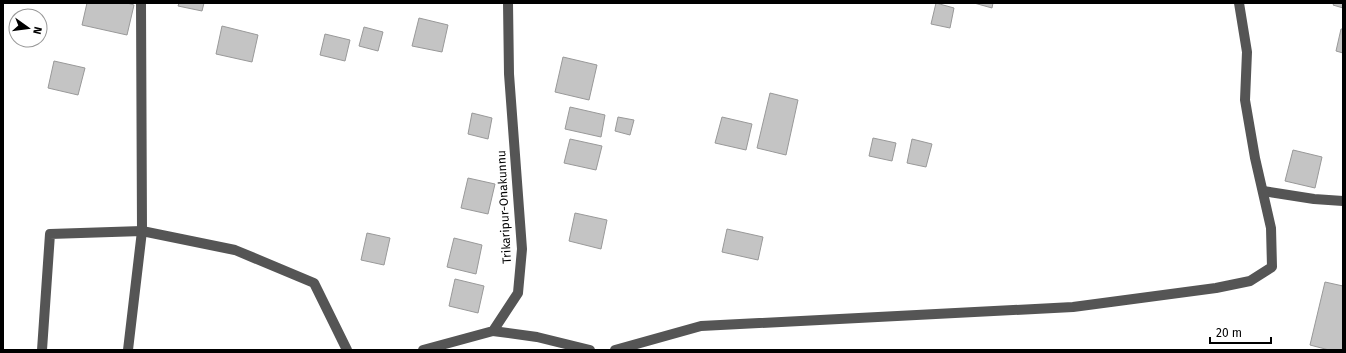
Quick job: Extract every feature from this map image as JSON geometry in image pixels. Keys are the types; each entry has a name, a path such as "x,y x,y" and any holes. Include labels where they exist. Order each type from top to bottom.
{"street":[{"path":"128,350 142,231 141,3"},
{"name":"Trikaripur-Onakunnu","path":"493,331 518,293 522,249 509,74 508,3"},
{"path":"615,350 701,326 1073,307 1216,288 1250,281 1272,268 1271,228 1255,158 1245,100 1247,52 1239,3"},
{"path":"1263,191 1314,199 1343,201"},
{"path":"42,350 50,234 142,231 235,250 314,283 347,350"},
{"path":"423,350 493,331 537,337 590,350"}],"building":[{"path":"87,3 127,3 134,5 127,35 82,25"},
{"path":"179,3 204,3 202,11 178,6"},
{"path":"936,3 954,8 950,28 931,24"},
{"path":"974,3 993,3 992,8"},
{"path":"1334,3 1343,3 1343,8 1333,5"},
{"path":"419,18 448,25 442,52 412,46"},
{"path":"222,26 258,35 252,62 216,54"},
{"path":"364,27 383,32 378,51 359,46"},
{"path":"1341,29 1343,29 1343,53 1336,51"},
{"path":"325,34 350,40 345,61 320,55"},
{"path":"563,57 597,65 589,100 555,92"},
{"path":"54,61 85,68 78,95 48,88"},
{"path":"770,93 798,100 786,155 757,148"},
{"path":"570,107 605,115 601,137 565,129"},
{"path":"472,113 492,118 488,139 468,134"},
{"path":"618,117 634,120 630,135 615,131"},
{"path":"722,117 752,124 746,150 715,143"},
{"path":"873,138 896,143 892,161 869,156"},
{"path":"570,139 602,146 596,170 564,163"},
{"path":"912,139 932,144 926,167 907,163"},
{"path":"1293,150 1322,157 1315,188 1285,181"},
{"path":"468,178 495,184 488,214 461,208"},
{"path":"575,213 607,220 601,249 569,241"},
{"path":"727,229 763,237 758,260 722,252"},
{"path":"367,233 390,238 384,265 361,260"},
{"path":"454,238 482,245 476,274 447,267"},
{"path":"455,279 484,286 478,313 449,306"},
{"path":"1325,282 1343,286 1343,350 1329,350 1310,345"}]}
